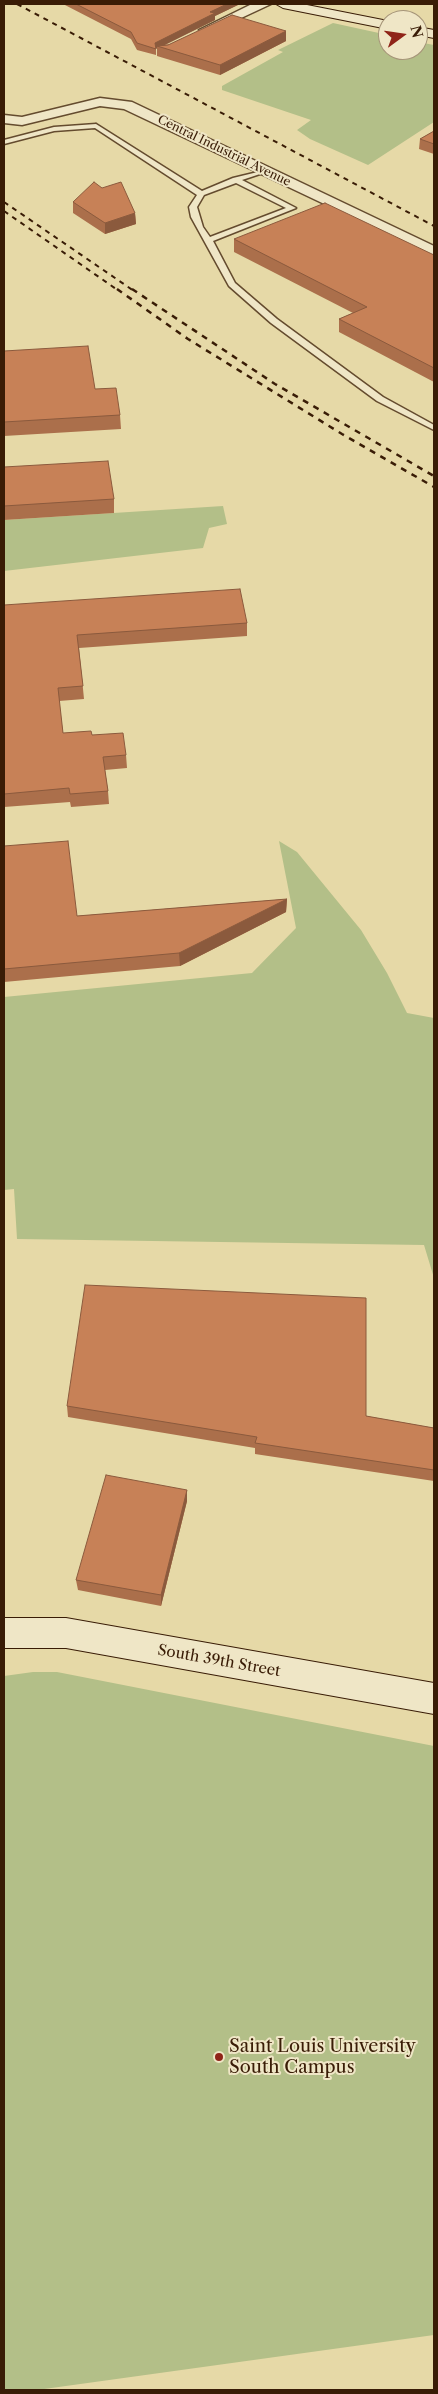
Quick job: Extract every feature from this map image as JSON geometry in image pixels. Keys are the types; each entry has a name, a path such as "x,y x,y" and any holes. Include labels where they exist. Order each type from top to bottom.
{"street":[{"path":"198,34 250,8 264,4"},
{"path":"283,4 378,23"},
{"name":"Central Industrial Avenue","path":"4,119 22,121 82,104 100,102 127,104 434,252"},
{"name":"South 39th Street","path":"4,1634 66,1633 434,1700"}],"lane":[{"path":"4,142 54,129 96,126 201,194"},
{"path":"264,171 201,194 193,208 194,217 199,227 209,240 232,284 274,321 380,399 434,428"},
{"path":"209,240 292,208 236,180"}],"green space":[{"path":"333,23 378,33 378,60 428,60 428,44 434,45 434,122 368,165 310,139 297,130 311,120 222,90 222,86 283,52 278,50"},
{"path":"223,506 227,524 209,528 203,548 4,571 4,520"},
{"path":"279,841 297,852 361,930 387,973 407,1013 434,1018 434,1278 424,1245 17,1239 14,1189 4,1190 4,997 252,973 296,928"},
{"name":"Saint Louis University South Campus","path":"33,1672 57,1672 434,1746 434,2335 37,2390 4,2390 4,1676"}],"building":[{"path":"76,4 227,4 210,12 215,13 155,43 156,49 137,43 131,32"},
{"path":"232,15 286,31 220,65 157,46 168,45"},
{"path":"434,131 434,144 420,139"},
{"path":"94,182 102,188 121,182 135,213 105,223 73,202"},
{"path":"325,203 434,255 434,368 339,319 367,307 234,239"},
{"path":"88,346 95,389 116,388 120,415 4,422 4,351"},
{"path":"108,461 114,499 4,506 4,467"},
{"path":"240,589 247,623 77,635 83,686 58,688 63,733 91,731 92,735 123,733 126,755 103,757 108,791 70,794 69,788 4,794 4,605"},
{"path":"68,841 77,916 287,899 179,953 4,969 4,846"},
{"path":"85,1285 366,1298 366,1416 434,1428 434,1470 255,1443 257,1437 67,1406"},
{"path":"106,1475 187,1490 161,1595 76,1580"}],"railway":[{"path":"17,4 434,226"},
{"path":"4,202 134,291"},
{"path":"4,211 119,291"},
{"path":"117,289 188,339 342,434 434,487"},
{"path":"132,289 275,384 434,476"}],"place":[{"name":"Saint Louis University South Campus","path":"219,2057"}]}
